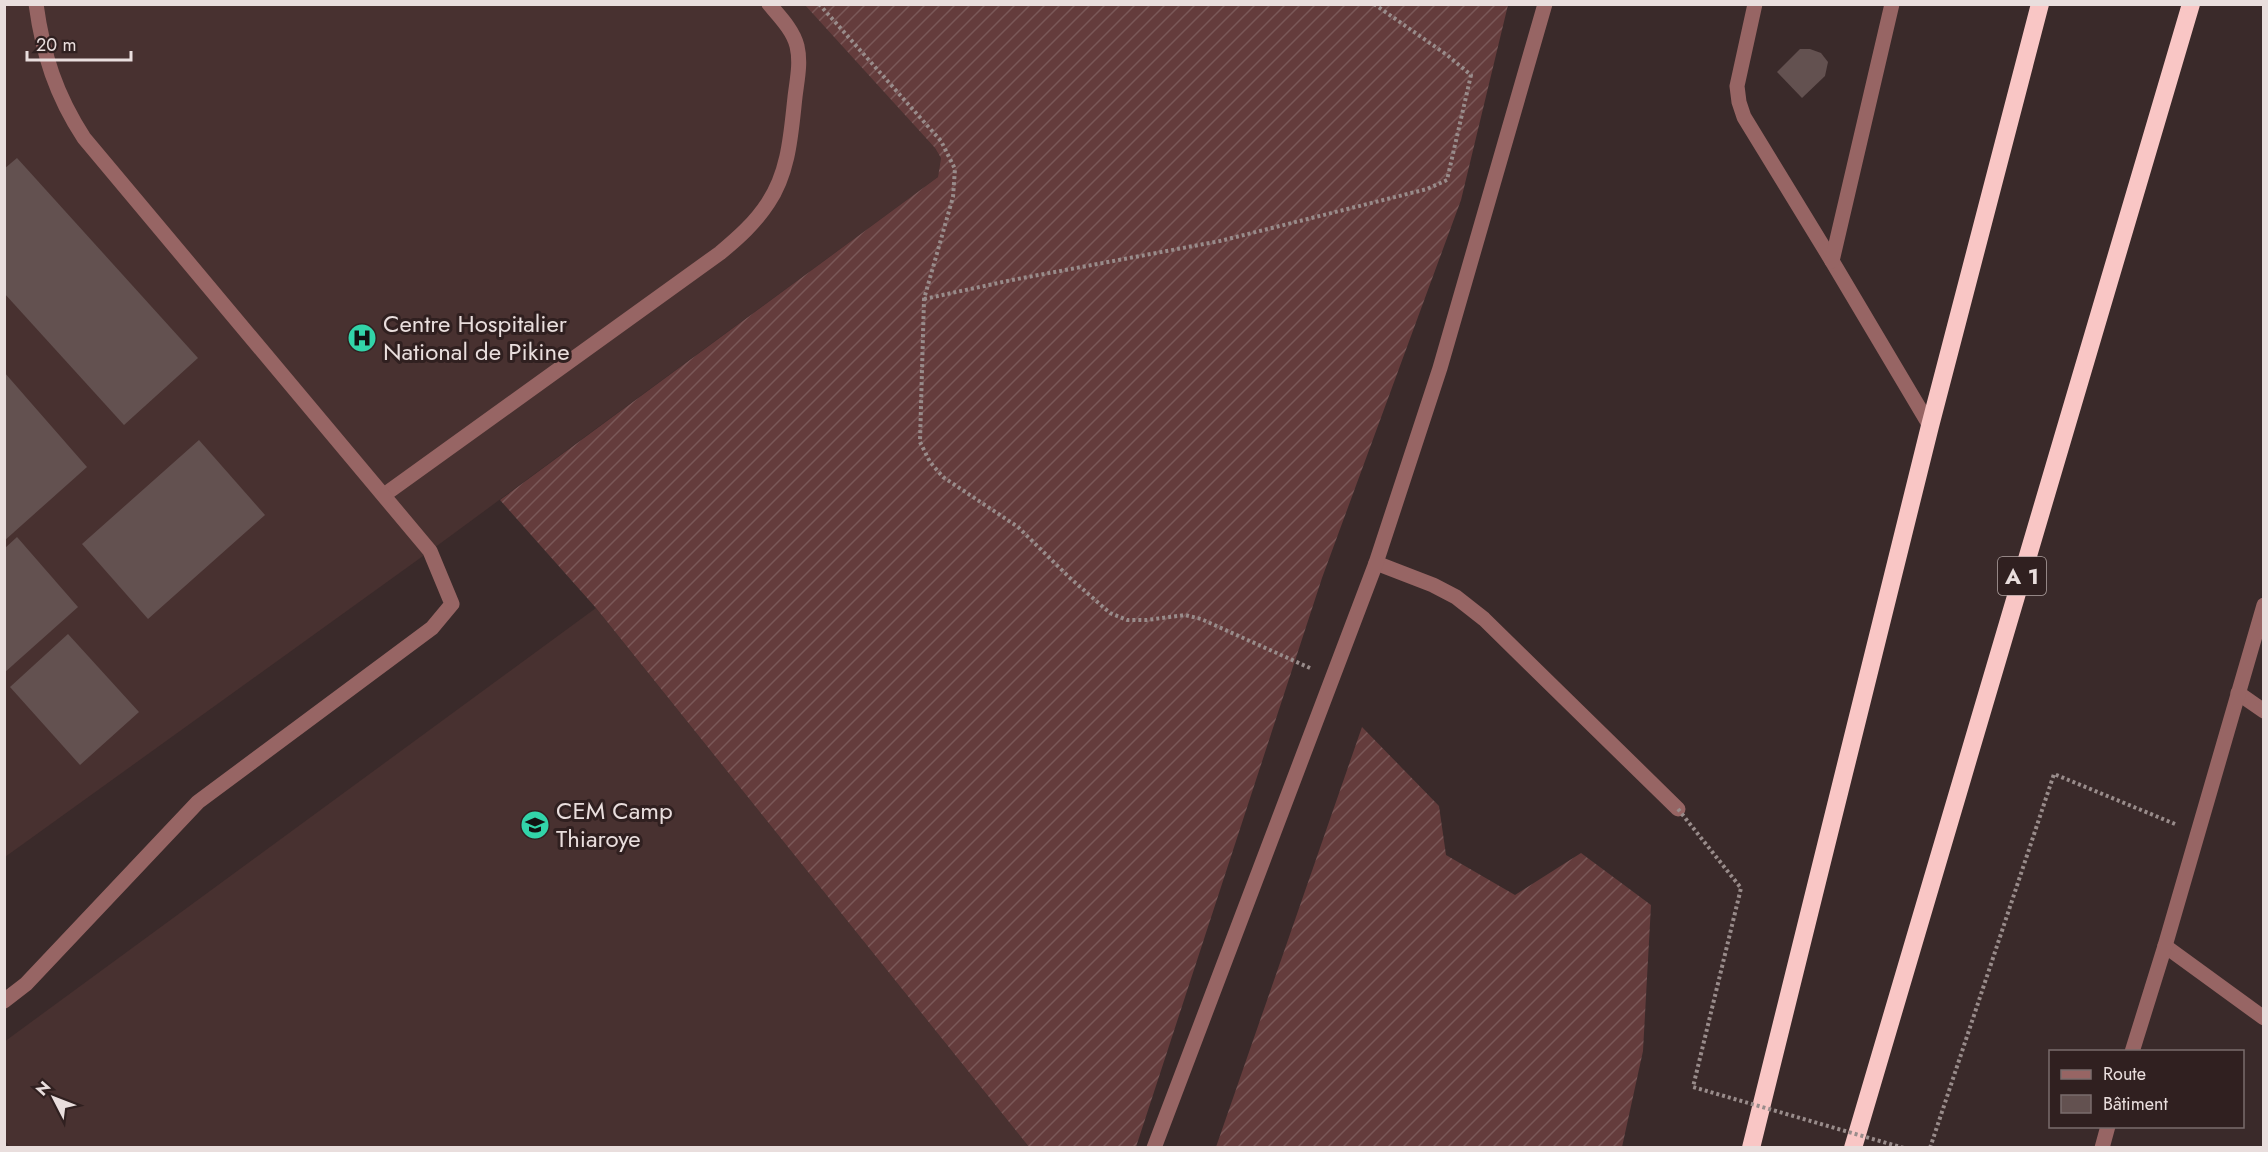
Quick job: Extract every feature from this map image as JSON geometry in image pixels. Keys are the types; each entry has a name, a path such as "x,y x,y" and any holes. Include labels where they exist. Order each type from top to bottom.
{"highway":[{"path":"1751,1148 1930,426 2040,4"},
{"name":"A 1","path":"1853,1148 2190,4"}],"street":[{"path":"4,1001 26,984 198,802 432,628 452,604 430,551 84,138 67,113 55,87 41,38 36,4"},
{"path":"384,495 711,260 746,231 769,202 782,174 790,146 800,61 790,30 769,4"},
{"path":"1154,1148 1376,563 1440,368 1545,4"},
{"path":"1755,4 1737,86 1744,117 1833,261 1930,426"},
{"path":"1833,261 1892,4"},
{"path":"1376,563 1433,585 1456,597 1484,618 1678,809"},
{"path":"2133,1050 2264,604"},
{"path":"2238,693 2264,711"},
{"path":"2165,946 2264,1018"},
{"path":"2102,1148 2107,1128"}],"path":[{"path":"819,4 941,141 955,169 953,196 924,299 920,442 930,462 944,477 1018,527 1110,613 1127,620 1185,615 1201,619 1332,678"},
{"path":"924,299 1023,278 1220,242 1418,192 1447,180 1470,75 1447,55 1374,4"},
{"path":"1930,1148 2054,774 2198,833"},
{"path":"1678,809 1742,888 1693,1088 1904,1148"}],"shaded area":[{"name":"Centre Hospitalier National de Pikine","path":"5,5 807,5 935,148 941,158 938,177 430,551 5,857"},
{"path":"805,5 1508,5 1461,200 1322,578 1136,1147 1029,1147 596,608 500,500 938,177 941,158 935,148"},
{"name":"CEM Camp Thiaroye","path":"596,608 1029,1147 10,1147 5,1141 4,1042"},
{"path":"1362,727 1439,806 1446,855 1515,895 1581,853 1651,905 1643,1051 1622,1147 1216,1147"}],"building":[{"path":"1800,49 1810,49 1821,53 1828,62 1825,76 1802,98 1777,72"},
{"path":"17,158 198,358 124,425 4,293 4,169"},
{"path":"4,372 87,467 4,541"},
{"path":"199,440 265,515 148,619 82,544"},
{"path":"17,537 78,607 4,673 4,549"},
{"path":"68,634 139,712 80,765 10,687"}],"place":[{"name":"Centre Hospitalier National de Pikine","path":"362,338"},
{"name":"CEM Camp Thiaroye","path":"535,825"}]}
